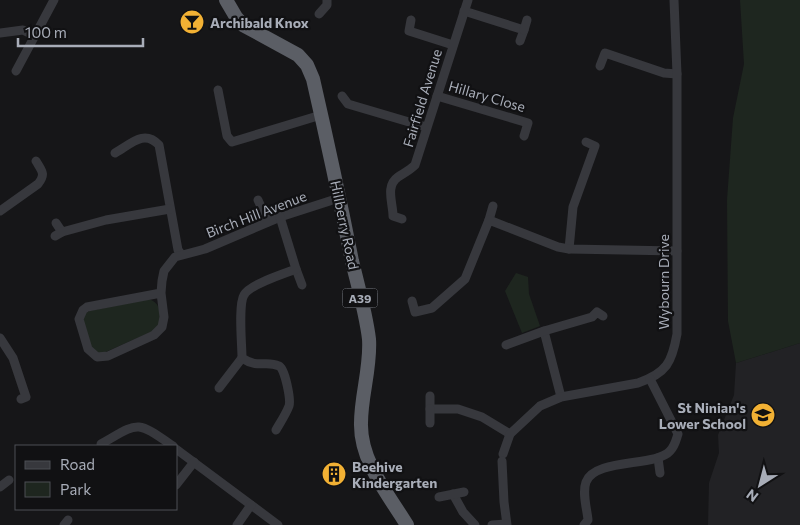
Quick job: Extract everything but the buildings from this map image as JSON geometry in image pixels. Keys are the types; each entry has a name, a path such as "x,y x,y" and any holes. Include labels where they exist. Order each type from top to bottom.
{"highway":[{"name":"Hillberry Road","path":"226,0 236,17 244,25 298,55 307,65 313,79 369,340 361,422 361,441 372,467 407,525"}],"street":[{"path":"16,71 54,0"},
{"path":"319,14 327,5 327,0"},
{"name":"Fairfield Avenue","path":"402,219 393,216 390,195 391,186 396,178 415,165 468,0"},
{"name":"Wybourn Drive","path":"510,434 540,406 561,397 650,378 666,367 673,355 677,334 674,0"},
{"path":"464,11 524,30"},
{"path":"406,41 412,20"},
{"path":"520,41 527,20"},
{"path":"0,33 23,30 35,36"},
{"path":"409,31 452,45"},
{"path":"600,66 606,50 664,73 676,74"},
{"path":"217,90 227,136 232,142 321,115"},
{"path":"342,96 348,104 426,127"},
{"name":"Hillary Close","path":"437,96 528,123"},
{"name":"Hillary Close","path":"524,136 531,113"},
{"path":"115,153 144,136 152,138 159,145 178,250 181,254 175,257 164,271 161,293 164,317 162,327 154,334 102,358 94,355 88,349 79,319 83,310 88,307 161,293"},
{"path":"569,249 573,208 594,146 586,142"},
{"path":"0,211 38,184 43,178 43,172 36,161"},
{"name":"Birch Hill Avenue","path":"181,254 205,249 280,217 340,198"},
{"path":"258,200 268,222"},
{"path":"412,302 415,312 432,308 465,279 493,206"},
{"path":"56,223 59,234 106,220 170,209"},
{"path":"280,217 302,285"},
{"path":"489,220 569,249 676,251"},
{"path":"219,388 242,358 241,304 244,294 252,287 296,268"},
{"path":"506,345 592,316 597,312 603,316"},
{"path":"544,331 561,397"},
{"path":"0,338 16,366 26,397 21,399"},
{"path":"242,358 250,364 279,365 283,369 289,395 289,405 276,430"},
{"path":"584,525 588,520 585,489 587,480 594,473 605,468 658,458 669,453 674,446 678,434 650,378"},
{"path":"430,396 430,423"},
{"path":"430,409 458,409 482,417 510,434 503,457 507,524 492,525"},
{"path":"101,444 131,427 140,426 150,430 172,445"},
{"path":"178,450 278,525"},
{"path":"658,458 660,473"},
{"path":"178,482 194,462"},
{"path":"0,487 9,480"},
{"path":"439,497 464,492"},
{"path":"453,494 463,512 475,525"},
{"path":"237,525 251,505"}],"shaded area":[{"name":"St Ninian's Lower School","path":"800,343 800,525 708,525 709,483 719,453 718,435 734,395 736,363"}],"green space":[{"path":"740,0 800,0 800,343 736,363 728,321 727,200 733,118 744,64"},
{"path":"516,273 528,277 529,294 540,326 522,333 505,291"},
{"path":"149,299 156,303 160,311 160,323 153,331 101,354 92,348 86,338 84,314 89,311"}],"place":[{"name":"Archibald Knox","path":"192,22"},
{"name":"St Ninian's Lower School","path":"763,415"},
{"name":"Beehive Kindergarten","path":"334,474"}]}
